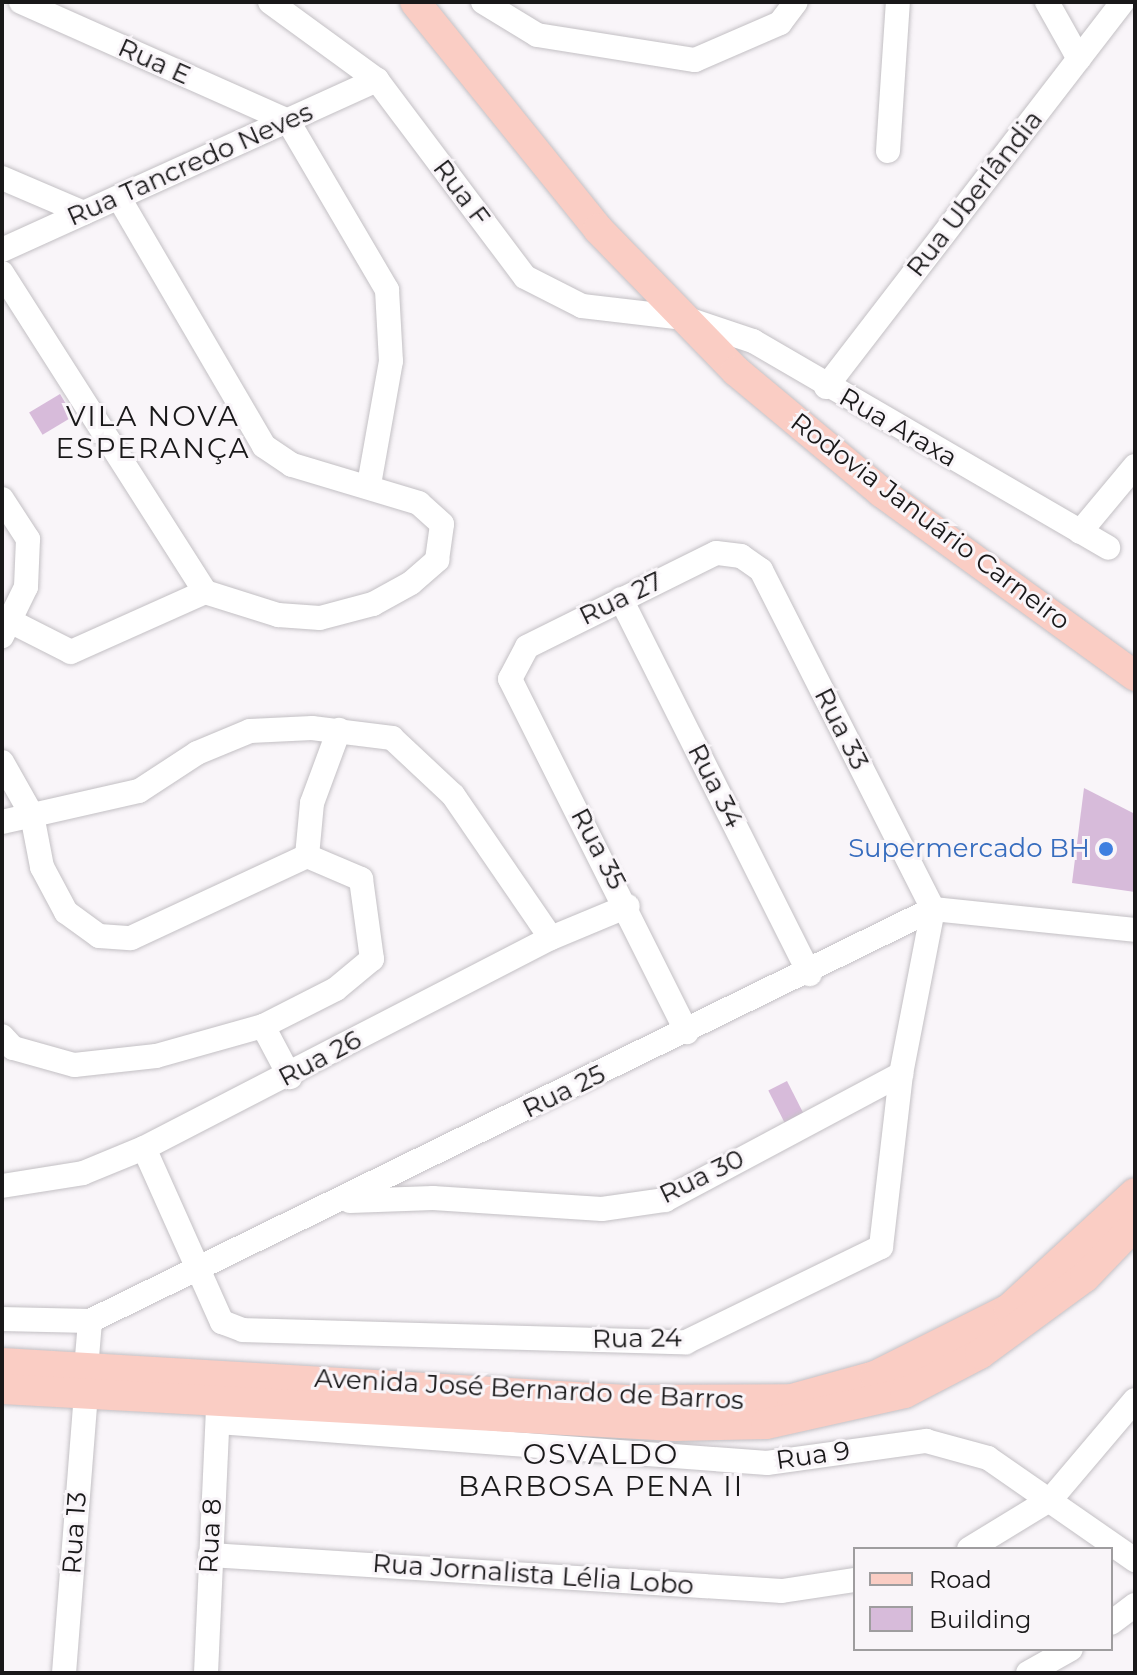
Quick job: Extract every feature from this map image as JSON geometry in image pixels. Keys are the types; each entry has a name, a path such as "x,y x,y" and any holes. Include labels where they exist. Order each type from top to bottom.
{"main road":[{"name":"Rodovia Januário Carneiro","path":"415,2 598,229 736,371 881,492 1135,676"},
{"name":"Avenida José Bernardo de Barros","path":"2,1389 86,1381 627,1400 792,1399 875,1376 1009,1309 1135,1193"},
{"name":"Avenida José Bernardo de Barros","path":"2,1363 218,1411 675,1426 766,1424 849,1409 905,1393 980,1354 1085,1277 1135,1225"}],"street":[{"name":"Rua E","path":"21,2 288,121"},
{"name":"Rua F","path":"270,2 377,80 525,277 582,306 684,318"},
{"path":"483,2 537,35 695,60 780,23 796,2"},
{"path":"888,151 898,2"},
{"path":"1047,2 1079,59"},
{"name":"Rua Uberlândia","path":"826,387 1123,2"},
{"name":"Rua Tancredo Neves","path":"2,250 377,80"},
{"path":"288,121 387,290 391,361 369,484"},
{"path":"2,178 84,213"},
{"path":"2,273 205,592 278,615 320,618 373,604 411,583 437,560 442,524 419,503 369,484 292,465 264,446 119,198"},
{"name":"Rua Araxa","path":"684,318 753,341 826,387 1108,548"},
{"path":"1080,532 1135,466"},
{"path":"2,499 28,539 26,587 6,628 71,652 205,592"},
{"name":"Rua 27","path":"512,667 527,647 621,599 716,553 741,556"},
{"name":"Rua 33","path":"741,556 761,570 933,909"},
{"name":"Rua 34","path":"621,599 810,974"},
{"name":"Rua 35","path":"512,667 513,690 628,906 687,1032"},
{"path":"307,856 312,803 339,730"},
{"path":"2,822 139,791 197,753 250,731 339,730 392,738 453,795 551,938"},
{"path":"2,762 32,815 42,867 66,912 99,936 131,938 307,856 361,879 372,959 336,989 263,1026 156,1056 74,1065 13,1048 2,1036"},
{"name":"Rua 26","path":"2,1186 83,1173 144,1148 290,1077 551,938 628,906"},
{"path":"933,909 1135,930"},
{"name":"Rua 25","path":"2,1319 90,1321 202,1270 810,974 933,909"},
{"name":"Rua 24","path":"144,1148 202,1270 222,1322 243,1330 686,1342 881,1247 901,1074 933,909"},
{"path":"263,1026 290,1077"},
{"name":"Rua 30","path":"339,1201 433,1198 602,1209 665,1200 901,1074"},
{"name":"Rua 13","path":"64,1673 90,1321"},
{"path":"972,1547 1051,1499 1135,1400"},
{"name":"Rua 9","path":"218,1411 767,1463 926,1441 988,1458 1135,1560"},
{"name":"Rua 8","path":"206,1673 218,1411"},
{"name":"Rua Jornalista Lélia Lobo","path":"210,1555 782,1591 853,1580"},
{"path":"1113,1622 1135,1605"},
{"path":"1028,1673 1067,1651"}],"building":[{"path":"60,394 73,416 43,435 29,413"},
{"name":"Supermercado BH","path":"1084,788 1135,814 1135,892 1072,883"},
{"path":"787,1081 806,1118 787,1128 768,1091"}],"place":[{"name":"Supermercado BH","path":"1106,849"}],"district":[{"name":"VILA NOVA ESPERANÇA","path":"153,432"},
{"name":"OSVALDO BARBOSA PENA II","path":"601,1470"}]}
